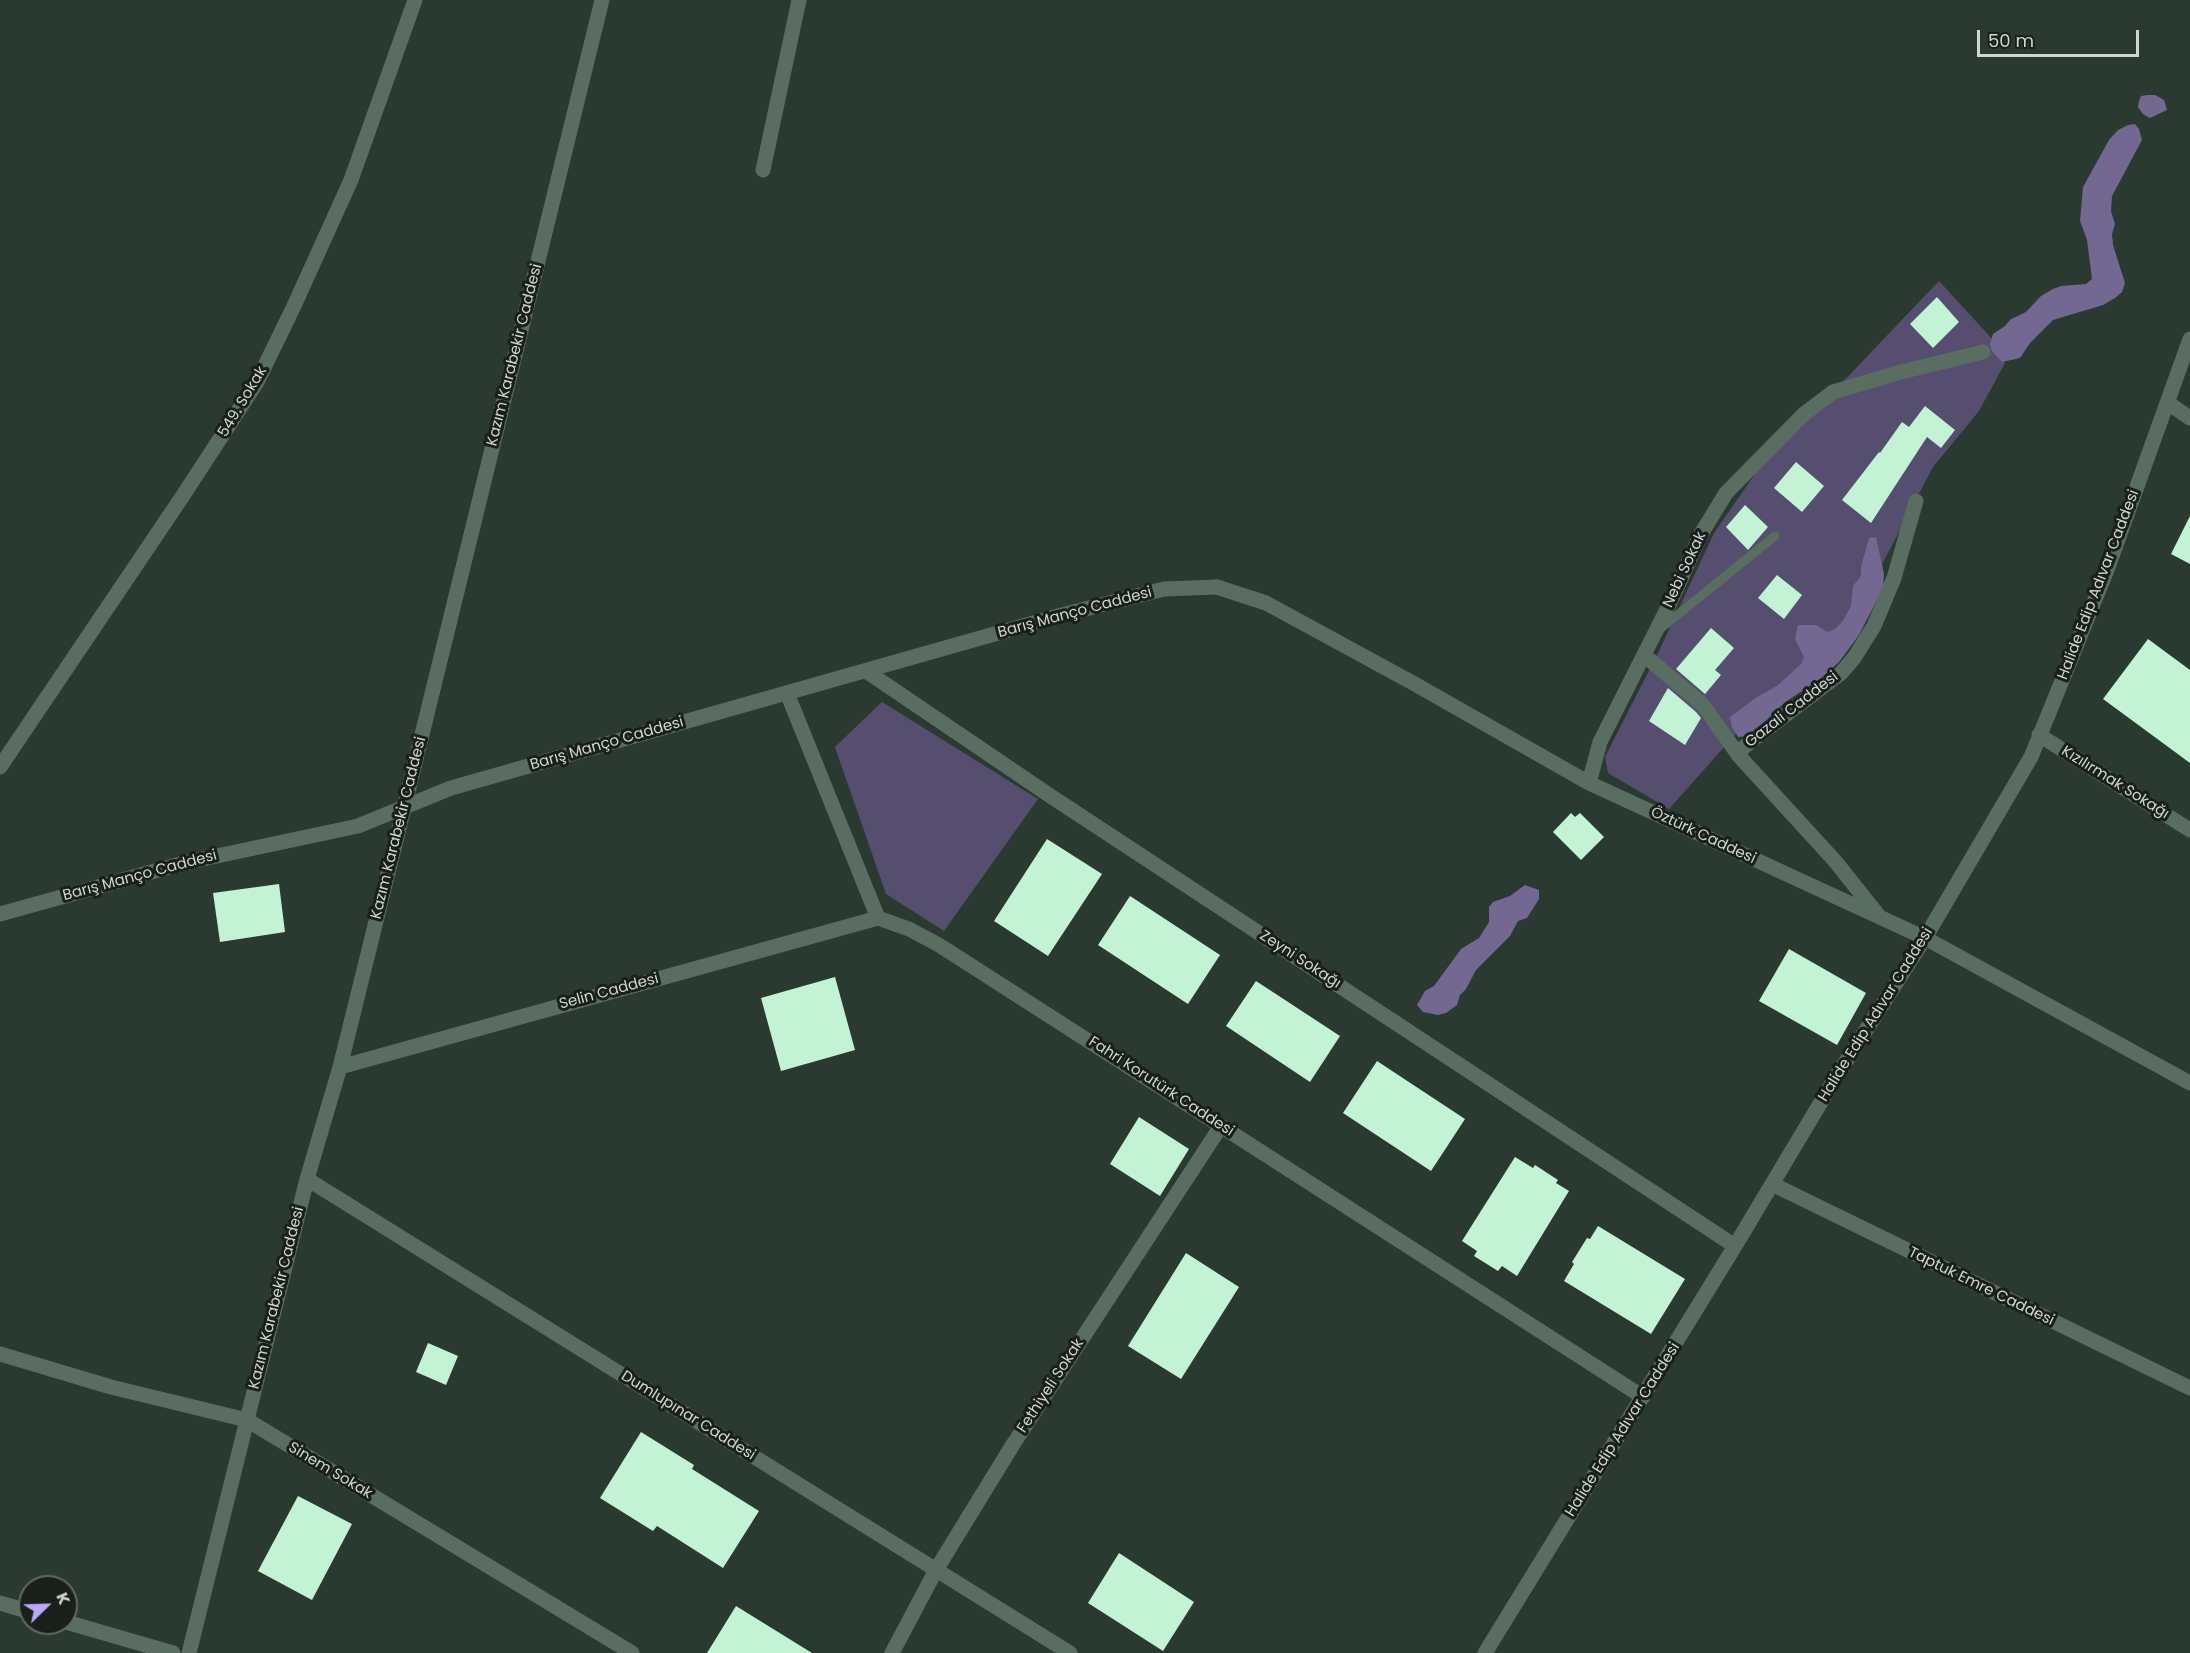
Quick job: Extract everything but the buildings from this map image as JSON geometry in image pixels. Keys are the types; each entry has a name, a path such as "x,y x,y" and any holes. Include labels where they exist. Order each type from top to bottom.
{"street":[{"name":"549. Sokak","path":"0,766 183,497 257,382 351,180 415,0"},
{"name":"Kazım Karabekir Caddesi","path":"189,1653 307,1179 340,1067 602,0"},
{"path":"763,170 799,0"},
{"name":"Halide Edip Adıvar Caddesi","path":"1485,1653 1836,1077 1925,939 2031,757 2108,570 2190,339"},
{"name":"Nebi Sokak","path":"1589,783 1600,742 1655,633 1701,534 1726,493 1804,414 1833,392 1901,372 1983,352"},
{"path":"2168,403 2190,417"},
{"name":"Gazali Caddesi","path":"1880,918 1834,861 1739,756 1742,749 1751,741 1841,673 1854,658 1874,626 1894,578 1916,501"},
{"name":"Barış Manço Caddesi","path":"0,914 184,863 358,826 451,788 1164,589 1217,587"},
{"name":"Öztürk Caddesi","path":"1217,587 1266,603 1589,783 1925,939 2190,1083"},
{"path":"1644,655 1703,705 1739,756"},
{"name":"Zeyni Sokağı","path":"866,671 1059,802 1735,1246"},
{"path":"787,693 878,918"},
{"name":"Kızılırmak Sokağı","path":"2039,735 2190,831"},
{"name":"Selin Caddesi","path":"340,1067 878,918"},
{"name":"Fahri Korutürk Caddesi","path":"878,918 909,928 939,945 1643,1397"},
{"name":"Fethiyeli Sokak","path":"892,1653 936,1570 1018,1436 1221,1126"},
{"name":"Dumlupınar Caddesi","path":"307,1179 1070,1653"},
{"name":"Taptuk Emre Caddesi","path":"1772,1184 2190,1388"},
{"name":"Sinem Sokak","path":"0,1354 111,1387 246,1420 632,1653"},
{"path":"0,1603 18,1608"},
{"path":"78,1625 173,1653"}],"lane":[{"path":"1655,633 1775,536"}],"shaded area":[{"path":"2155,95 2164,100 2167,110 2150,118 2143,114 2138,107 2139,101 2141,96"},
{"path":"2135,124 2142,140 2112,196 2111,211 2115,224 2112,234 2113,245 2125,283 2122,292 2103,305 2053,320 2030,343 2020,358 2002,362 1992,351 1990,344 1993,334 2011,319 2026,312 2041,296 2053,289 2086,284 2092,279 2087,240 2080,221 2083,187 2109,140 2118,130"},
{"path":"1939,281 1995,342 2005,363 1979,411 1933,467 1835,654 1742,727 1669,809 1608,773 1605,757 1660,649 1714,533 1755,474"},
{"path":"1876,537 1884,574 1883,588 1859,635 1839,662 1820,679 1784,703 1750,736 1738,737 1732,727 1730,717 1757,697 1777,686 1801,664 1804,657 1795,639 1798,625 1816,625 1827,632 1835,629 1843,621 1851,606 1853,586 1861,576 1861,567 1869,538"},
{"path":"882,702 1038,799 944,931 886,894 835,747"},
{"path":"1525,885 1539,890 1539,899 1527,918 1518,921 1510,936 1476,970 1466,989 1460,995 1457,1005 1446,1013 1438,1015 1423,1012 1417,1005 1425,991 1434,986 1461,949 1479,938 1489,922 1489,907 1493,902 1510,896"}]}
